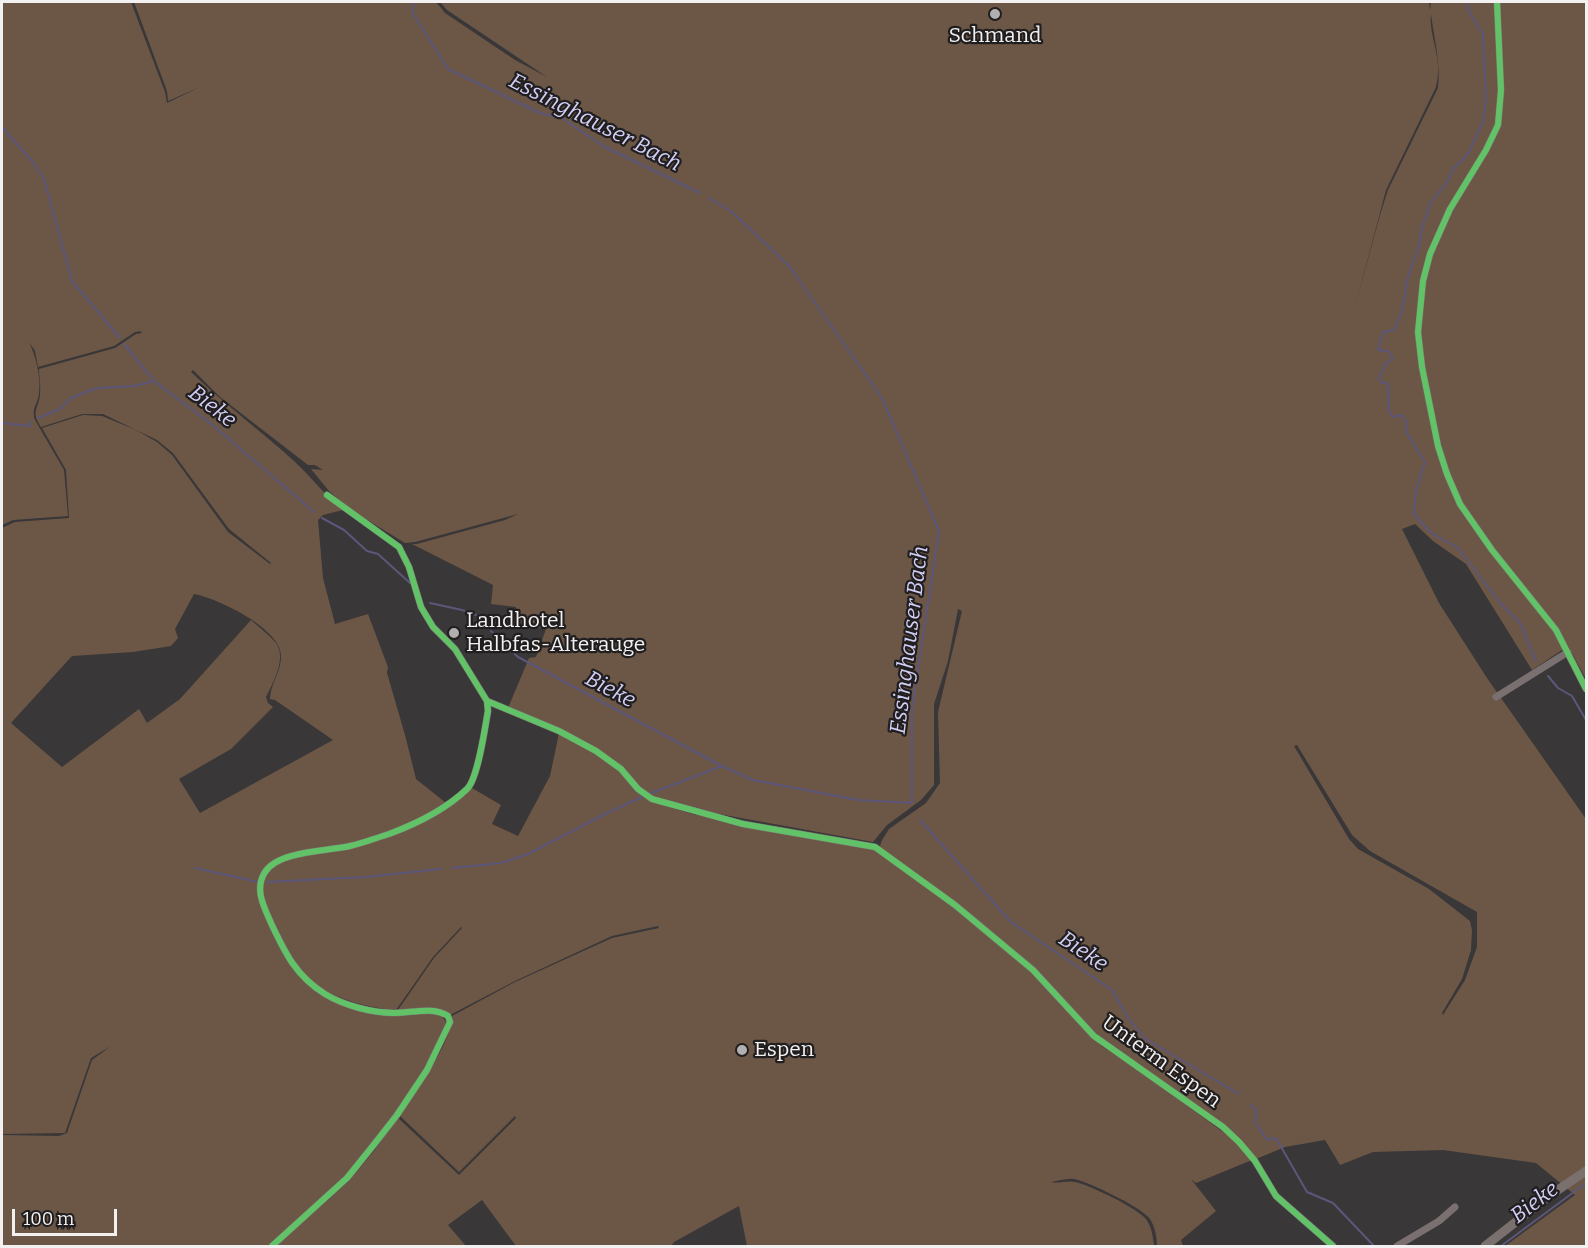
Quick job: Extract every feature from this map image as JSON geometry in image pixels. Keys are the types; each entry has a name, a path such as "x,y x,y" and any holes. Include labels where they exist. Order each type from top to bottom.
{"main road":[{"path":"1485,1246 1549,1196 1587,1171"}],"street":[{"path":"1497,2 1501,90 1498,124 1486,150 1450,209 1430,254 1420,305 1418,332 1420,355 1438,446 1460,504 1492,550 1556,630 1587,689"},
{"path":"272,1246 347,1178 378,1139 427,1070 450,1022 448,1016 440,1011 394,1013 366,1009 340,1001 314,985 294,968 279,940 262,903 261,879 266,870 280,860 350,846 390,833 432,815 469,788 474,776 488,711 487,700 455,649 433,627 421,607 410,567 399,547 327,495"},
{"path":"1496,697 1568,652"},
{"name":"Unterm Espen","path":"487,700 559,731 596,751 621,769 638,789 652,799 743,824 875,847 955,905 1032,970 1083,1026 1100,1041 1223,1127 1255,1161 1276,1196 1333,1246"},
{"path":"1397,1246 1439,1221 1455,1207"}],"shaded area":[{"path":"2,2 131,2 165,92 167,103 200,87 168,101 167,91 134,2 436,2 445,13 515,60 547,77 447,10 440,2 1429,2 1430,10 1431,2 1586,2 1586,679 1568,646 1532,670 1466,564 1433,541 1415,524 1402,529 1439,603 1487,678 1586,819 1586,1246 1505,1246 1575,1195 1536,1163 1443,1150 1373,1152 1340,1165 1325,1140 1285,1147 1256,1159 1240,1138 1107,1044 1034,969 879,849 889,829 926,803 940,783 938,712 962,611 958,609 948,661 934,704 934,785 921,800 887,825 873,842 697,810 654,797 639,788 611,759 508,708 529,658 536,657 546,629 514,622 516,607 491,604 493,585 412,544 505,520 518,514 405,543 351,510 329,491 311,469 323,470 315,465 308,465 220,397 193,370 191,372 294,461 343,510 323,515 318,520 323,578 335,624 368,614 388,667 387,673 416,779 446,803 431,814 390,832 349,845 319,849 265,869 258,889 278,941 293,969 312,988 350,1007 434,1013 441,1015 446,1022 426,1069 401,1107 344,1177 272,1246 2,1246 2,1135 59,1136 67,1133 92,1060 111,1046 91,1058 65,1133 2,1134 2,528 15,522 69,518 66,470 42,428 83,415 102,416 136,430 157,442 172,455 228,532 271,563 229,529 173,453 157,440 103,414 82,414 41,427 36,417 40,391 39,369 115,348 136,334 142,333 140,331 114,346 38,367 35,351 29,342 39,373 39,393 34,416 64,470 68,516 13,520 2,525","holes":["1431,14 1438,60 1439,79 1438,88 1388,190 1354,311 1386,190 1436,87 1438,65 1431,30","194,594 217,601 246,616 259,625 278,645 281,655 280,667 270,699 275,700 333,740 200,813 179,779 231,749 273,707 268,703 266,697 280,663 279,649 276,643 251,620 180,699 147,723 139,709 62,767 11,723 72,656 133,652 171,646 178,638 175,629","1297,745 1352,835 1370,851 1477,912 1477,947 1465,980 1443,1015 1442,1013 1462,979 1471,950 1470,921 1429,889 1358,849 1349,839 1294,746"]},
{"path":"559,733 609,761 650,801 692,814 878,850 953,907 1031,971 1081,1027 1103,1047 1241,1145 1252,1160 1196,1183 1191,1179 1216,1211 1181,1240 1183,1246 1157,1246 1153,1225 1145,1214 1102,1190 1081,1181 1065,1179 1051,1182 1082,1184 1141,1214 1148,1222 1154,1246 747,1246 739,1206 674,1242 671,1246 516,1246 482,1200 448,1225 466,1246 276,1246 348,1182 374,1151 397,1117 459,1175 516,1118 515,1116 459,1172 399,1115 439,1054 450,1028 452,1016 515,982 612,938 659,928 658,926 612,936 515,981 450,1015 398,1010 434,958 461,927 433,957 396,1010 385,1009 333,995 297,969 264,905 262,886 266,873 286,859 340,849 381,837 415,823 447,807 472,788 501,805 492,824 518,836 550,776"}],"waterway":[{"name":"Essinghauser Bach","path":"414,2 412,12 448,69 540,113 563,119 605,147 700,193"},
{"path":"1467,2 1469,12 1483,34 1486,100 1483,121 1468,154 1453,169 1447,182 1431,202 1408,277 1402,310 1394,330 1383,332 1378,350 1388,351 1393,358 1385,365 1379,378 1381,382 1388,384 1389,411 1393,417 1402,415 1407,424 1405,430 1425,462 1416,491 1414,514 1430,532 1458,548 1501,604 1520,623 1536,661"},
{"name":"Bieke","path":"2,127 32,161 44,179 72,281 120,338"},
{"name":"Essinghauser Bach","path":"649,794 722,766 753,780 858,800 912,803 912,709 939,531 882,398 789,266 731,211 709,198"},
{"name":"Bieke","path":"124,344 154,381 209,422 314,512"},
{"path":"38,418 60,409 71,398 97,388 134,386 154,381"},
{"path":"2,423 30,426 31,422"},
{"name":"Bieke","path":"322,518 344,530 367,551 378,554 410,583"},
{"name":"Bieke","path":"430,603 476,615"},
{"name":"Bieke","path":"491,631 518,657 720,765"},
{"path":"1548,676 1558,688 1572,696 1586,720"},
{"path":"452,868 501,863 528,854 642,797"},
{"name":"Bieke","path":"920,820 1011,922 1112,990 1127,1016 1144,1038 1239,1094"},
{"path":"195,868 258,882"},
{"path":"267,882 365,877 441,869"},
{"name":"Bieke","path":"1251,1105 1257,1111 1255,1122 1267,1140 1276,1138 1307,1192 1333,1203 1374,1246"},
{"name":"Bieke","path":"1501,1246 1586,1183"}],"cycle path":[{"path":"1497,2 1501,90 1498,125 1486,150 1450,209 1430,254 1423,281 1418,332 1422,367 1438,446 1460,504 1492,550 1556,630 1586,689"},
{"path":"272,1246 347,1178 372,1147 427,1070 450,1022 448,1016 436,1011 386,1013 359,1008 341,1002 315,987 292,963 276,934 261,898 262,878 271,865 281,860 304,853 350,846 389,834 420,821 450,803 471,783 488,711 487,701 455,649 433,627 421,607 409,567 399,547 327,495"},
{"path":"487,701 559,731 596,751 621,769 638,789 652,799 743,824 875,847 955,905 1033,970 1094,1036 1223,1127 1255,1161 1276,1196 1333,1246"}],"place":[{"name":"Schmand","path":"995,14"},
{"name":"Landhotel Halbfas-Alterauge","path":"454,633"},
{"name":"Espen","path":"742,1050"}]}
